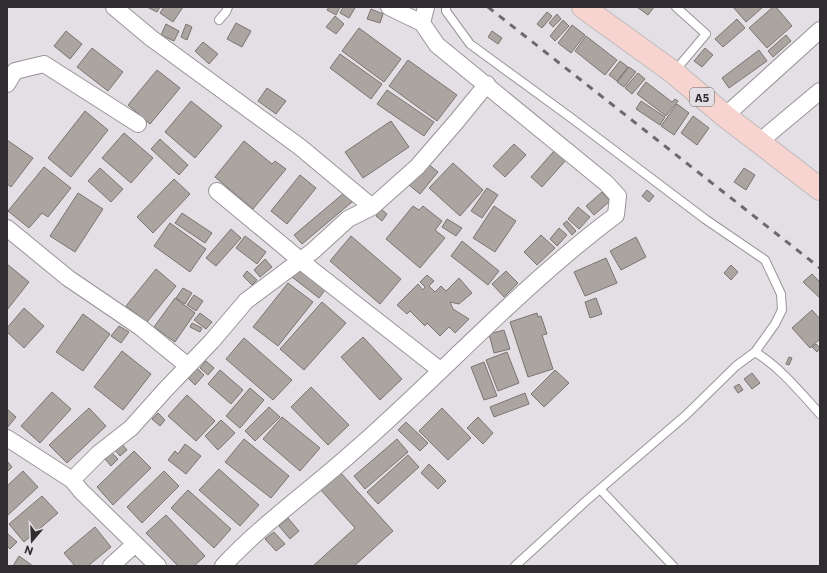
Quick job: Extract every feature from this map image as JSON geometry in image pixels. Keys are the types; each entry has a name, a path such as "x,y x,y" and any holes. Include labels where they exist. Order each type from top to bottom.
{"highway":[{"name":"A5","path":"588,8 673,72 725,116 820,189"}],"street":[{"path":"114,7 152,38 300,147 372,207"},
{"path":"223,566 283,511 356,450 440,370 581,241 616,215 618,196 606,183 437,45 422,23 389,7"},
{"path":"422,23 426,7"},
{"path":"725,116 820,30"},
{"path":"10,73 44,64 138,124"},
{"path":"72,480 99,453 131,428 212,341 246,301 301,259 314,251 348,219 372,207 417,167 456,122 486,84"},
{"path":"759,142 820,91"},
{"path":"216,191 301,259 311,269 440,370"},
{"path":"7,228 68,278 140,327 188,366"},
{"path":"7,438 72,480 158,566"},
{"path":"111,566 135,544"}],"lane":[{"path":"219,20 226,12 228,7"},
{"path":"446,7 446,11 470,44 705,219 765,260 781,294 782,310 775,324 755,352 736,366 686,415 600,489 515,566"},
{"path":"673,72 706,34 676,7"},
{"path":"755,352 765,358 780,372 820,414"},
{"path":"600,489 673,566"}],"building":[{"path":"147,7 160,7 157,12"},
{"path":"164,7 183,7 173,22 160,13"},
{"path":"329,7 340,7 336,15 327,10"},
{"path":"343,7 355,8 349,18 340,13"},
{"path":"637,7 654,7 648,15"},
{"path":"733,7 763,7 746,22"},
{"path":"773,7 776,7 792,26 767,48 749,28"},
{"path":"371,9 383,14 380,23 367,19"},
{"path":"547,12 552,16 542,28 537,24"},
{"path":"557,14 561,19 553,27 549,23"},
{"path":"335,16 344,24 336,34 326,27"},
{"path":"737,19 745,28 723,47 715,39"},
{"path":"563,20 569,26 555,41 550,36"},
{"path":"236,23 251,31 242,47 227,39"},
{"path":"166,24 179,31 174,41 161,35"},
{"path":"186,24 192,27 187,40 181,37"},
{"path":"572,25 585,35 571,53 558,43"},
{"path":"359,28 401,59 384,82 342,51"},
{"path":"66,31 82,44 70,59 54,46"},
{"path":"492,31 502,38 498,44 488,37"},
{"path":"786,35 791,41 773,57 768,51"},
{"path":"586,36 617,60 605,75 575,51"},
{"path":"203,42 218,54 209,64 195,51"},
{"path":"92,48 123,72 108,91 77,67"},
{"path":"705,48 713,55 702,67 694,61"},
{"path":"759,50 767,61 729,88 722,78"},
{"path":"340,54 382,84 371,99 330,68"},
{"path":"408,60 457,95 437,121 389,86"},
{"path":"620,61 628,67 617,81 609,75"},
{"path":"629,67 636,72 624,87 617,82"},
{"path":"157,70 180,88 150,124 128,105"},
{"path":"638,73 645,79 632,94 625,88"},
{"path":"646,82 672,102 675,99 678,101 666,116 637,94"},
{"path":"267,88 286,101 276,114 258,101"},
{"path":"387,90 434,122 424,136 377,104"},
{"path":"191,101 222,126 195,158 165,132"},
{"path":"641,101 665,117 660,125 636,109"},
{"path":"677,104 689,113 674,135 661,126"},
{"path":"85,111 108,130 71,177 48,158"},
{"path":"693,116 709,128 697,145 681,133"},
{"path":"391,121 409,147 363,178 345,152"},
{"path":"124,133 153,158 131,183 102,158"},
{"path":"160,139 188,165 179,175 151,149"},
{"path":"7,140 33,158 11,187 7,184"},
{"path":"244,141 272,164 275,161 286,169 253,209 215,177"},
{"path":"514,144 526,155 505,177 493,166"},
{"path":"554,151 566,160 542,187 531,177"},
{"path":"427,163 438,172 420,194 409,185"},
{"path":"453,163 483,190 460,216 429,188"},
{"path":"44,167 71,188 48,217 42,213 29,228 8,211"},
{"path":"100,168 123,189 111,202 88,181"},
{"path":"744,168 755,175 746,190 734,182"},
{"path":"300,175 316,188 287,224 271,211"},
{"path":"174,179 190,194 153,233 137,217"},
{"path":"487,188 498,195 482,218 471,211"},
{"path":"647,190 654,196 649,202 642,196"},
{"path":"602,192 610,201 594,215 586,206"},
{"path":"78,193 103,209 75,252 50,236"},
{"path":"344,193 352,202 302,244 294,235"},
{"path":"413,206 419,210 423,206 442,221 435,230 445,238 420,268 386,239"},
{"path":"494,206 516,221 495,252 473,238"},
{"path":"578,207 590,217 579,229 568,219"},
{"path":"381,209 387,214 382,221 376,216"},
{"path":"182,213 212,233 205,243 175,223"},
{"path":"447,219 462,228 456,236 442,227"},
{"path":"567,221 576,231 572,235 563,224"},
{"path":"170,223 206,249 190,272 154,246"},
{"path":"559,228 567,235 557,246 550,239"},
{"path":"231,229 241,238 216,266 206,258"},
{"path":"541,235 555,248 537,265 524,252"},
{"path":"245,236 266,252 257,264 236,248"},
{"path":"351,236 401,279 380,304 330,261"},
{"path":"636,237 646,257 621,270 610,251"},
{"path":"462,241 499,271 488,285 451,256"},
{"path":"606,258 617,283 585,296 574,272"},
{"path":"265,259 272,267 260,277 254,270"},
{"path":"7,264 29,282 7,310"},
{"path":"731,265 738,272 731,280 724,273"},
{"path":"156,269 176,286 147,322 126,306"},
{"path":"299,269 325,290 319,298 292,277"},
{"path":"247,271 257,280 252,285 243,276"},
{"path":"506,271 518,283 504,297 492,284"},
{"path":"812,274 820,282 820,298 803,282"},
{"path":"427,275 434,281 429,286 435,292 441,286 446,291 459,278 472,293 459,304 450,302 453,309 469,319 455,333 449,327 440,336 427,323 425,326 410,311 407,314 397,305 418,284 423,290 425,287 420,282"},
{"path":"288,283 313,302 278,346 253,327"},
{"path":"183,288 192,293 185,304 176,298"},
{"path":"194,295 203,301 196,311 187,305"},
{"path":"175,298 195,313 175,342 154,327"},
{"path":"596,298 602,314 590,318 585,302"},
{"path":"322,302 346,323 304,370 280,349"},
{"path":"24,308 44,326 24,348 7,332 7,328"},
{"path":"812,310 820,319 820,339 810,348 792,328"},
{"path":"200,313 212,322 206,329 194,320"},
{"path":"537,313 538,317 541,316 547,334 542,335 553,369 528,377 510,322"},
{"path":"83,314 110,334 83,371 56,352"},
{"path":"192,323 202,328 200,332 190,327"},
{"path":"119,326 129,332 121,343 111,336"},
{"path":"504,330 510,349 494,353 489,334"},
{"path":"363,337 402,379 380,400 341,357"},
{"path":"244,338 292,380 273,400 226,359"},
{"path":"816,344 820,348 817,352 812,347"},
{"path":"122,351 151,374 123,410 94,387"},
{"path":"507,352 519,383 498,391 486,360"},
{"path":"789,357 792,358 789,365 786,364"},
{"path":"206,361 214,368 208,375 200,368"},
{"path":"484,362 497,396 484,400 471,367"},
{"path":"197,368 204,375 195,385 188,378"},
{"path":"220,370 243,390 231,404 208,384"},
{"path":"555,370 569,383 544,407 531,394"},
{"path":"752,373 760,383 752,389 744,379"},
{"path":"739,384 743,390 738,393 734,387"},
{"path":"311,387 349,425 328,445 291,407"},
{"path":"250,388 264,400 240,428 226,416"},
{"path":"52,392 71,409 40,443 21,426"},
{"path":"525,393 529,404 494,417 490,407"},
{"path":"187,395 215,421 196,441 168,416"},
{"path":"269,407 280,417 255,441 245,431"},
{"path":"89,408 106,426 67,463 49,445"},
{"path":"442,408 471,438 448,460 419,431"},
{"path":"7,409 16,417 7,428"},
{"path":"158,413 165,420 160,426 152,419"},
{"path":"282,417 320,448 300,471 263,439"},
{"path":"478,417 493,433 483,444 467,428"},
{"path":"221,420 235,433 218,450 205,436"},
{"path":"406,422 428,443 420,451 398,430"},
{"path":"244,439 289,476 271,498 225,462"},
{"path":"397,439 408,452 365,489 354,476"},
{"path":"121,443 127,450 120,456 114,449"},
{"path":"185,444 201,456 186,474 168,460 175,451 178,454"},
{"path":"134,451 151,468 113,505 97,487"},
{"path":"112,453 118,459 111,466 105,459"},
{"path":"408,455 419,467 378,504 367,492"},
{"path":"7,461 12,467 7,472"},
{"path":"429,464 446,481 438,489 421,473"},
{"path":"219,469 259,505 240,526 199,490"},
{"path":"23,471 38,487 7,516 7,486"},
{"path":"164,471 179,486 142,523 127,507"},
{"path":"340,472 393,531 354,566 313,566 355,528 320,489"},
{"path":"188,490 231,529 214,548 171,508"},
{"path":"42,496 58,513 24,542 9,524"},
{"path":"166,515 205,556 194,566 178,566 146,533"},
{"path":"288,518 299,531 290,539 279,526"},
{"path":"95,527 111,547 88,566 75,566 64,553"},
{"path":"274,532 285,544 276,551 265,539"},
{"path":"7,533 17,542 10,549 7,546"},
{"path":"19,556 33,566 13,566"}],"railway":[{"path":"488,7 820,268"}]}
